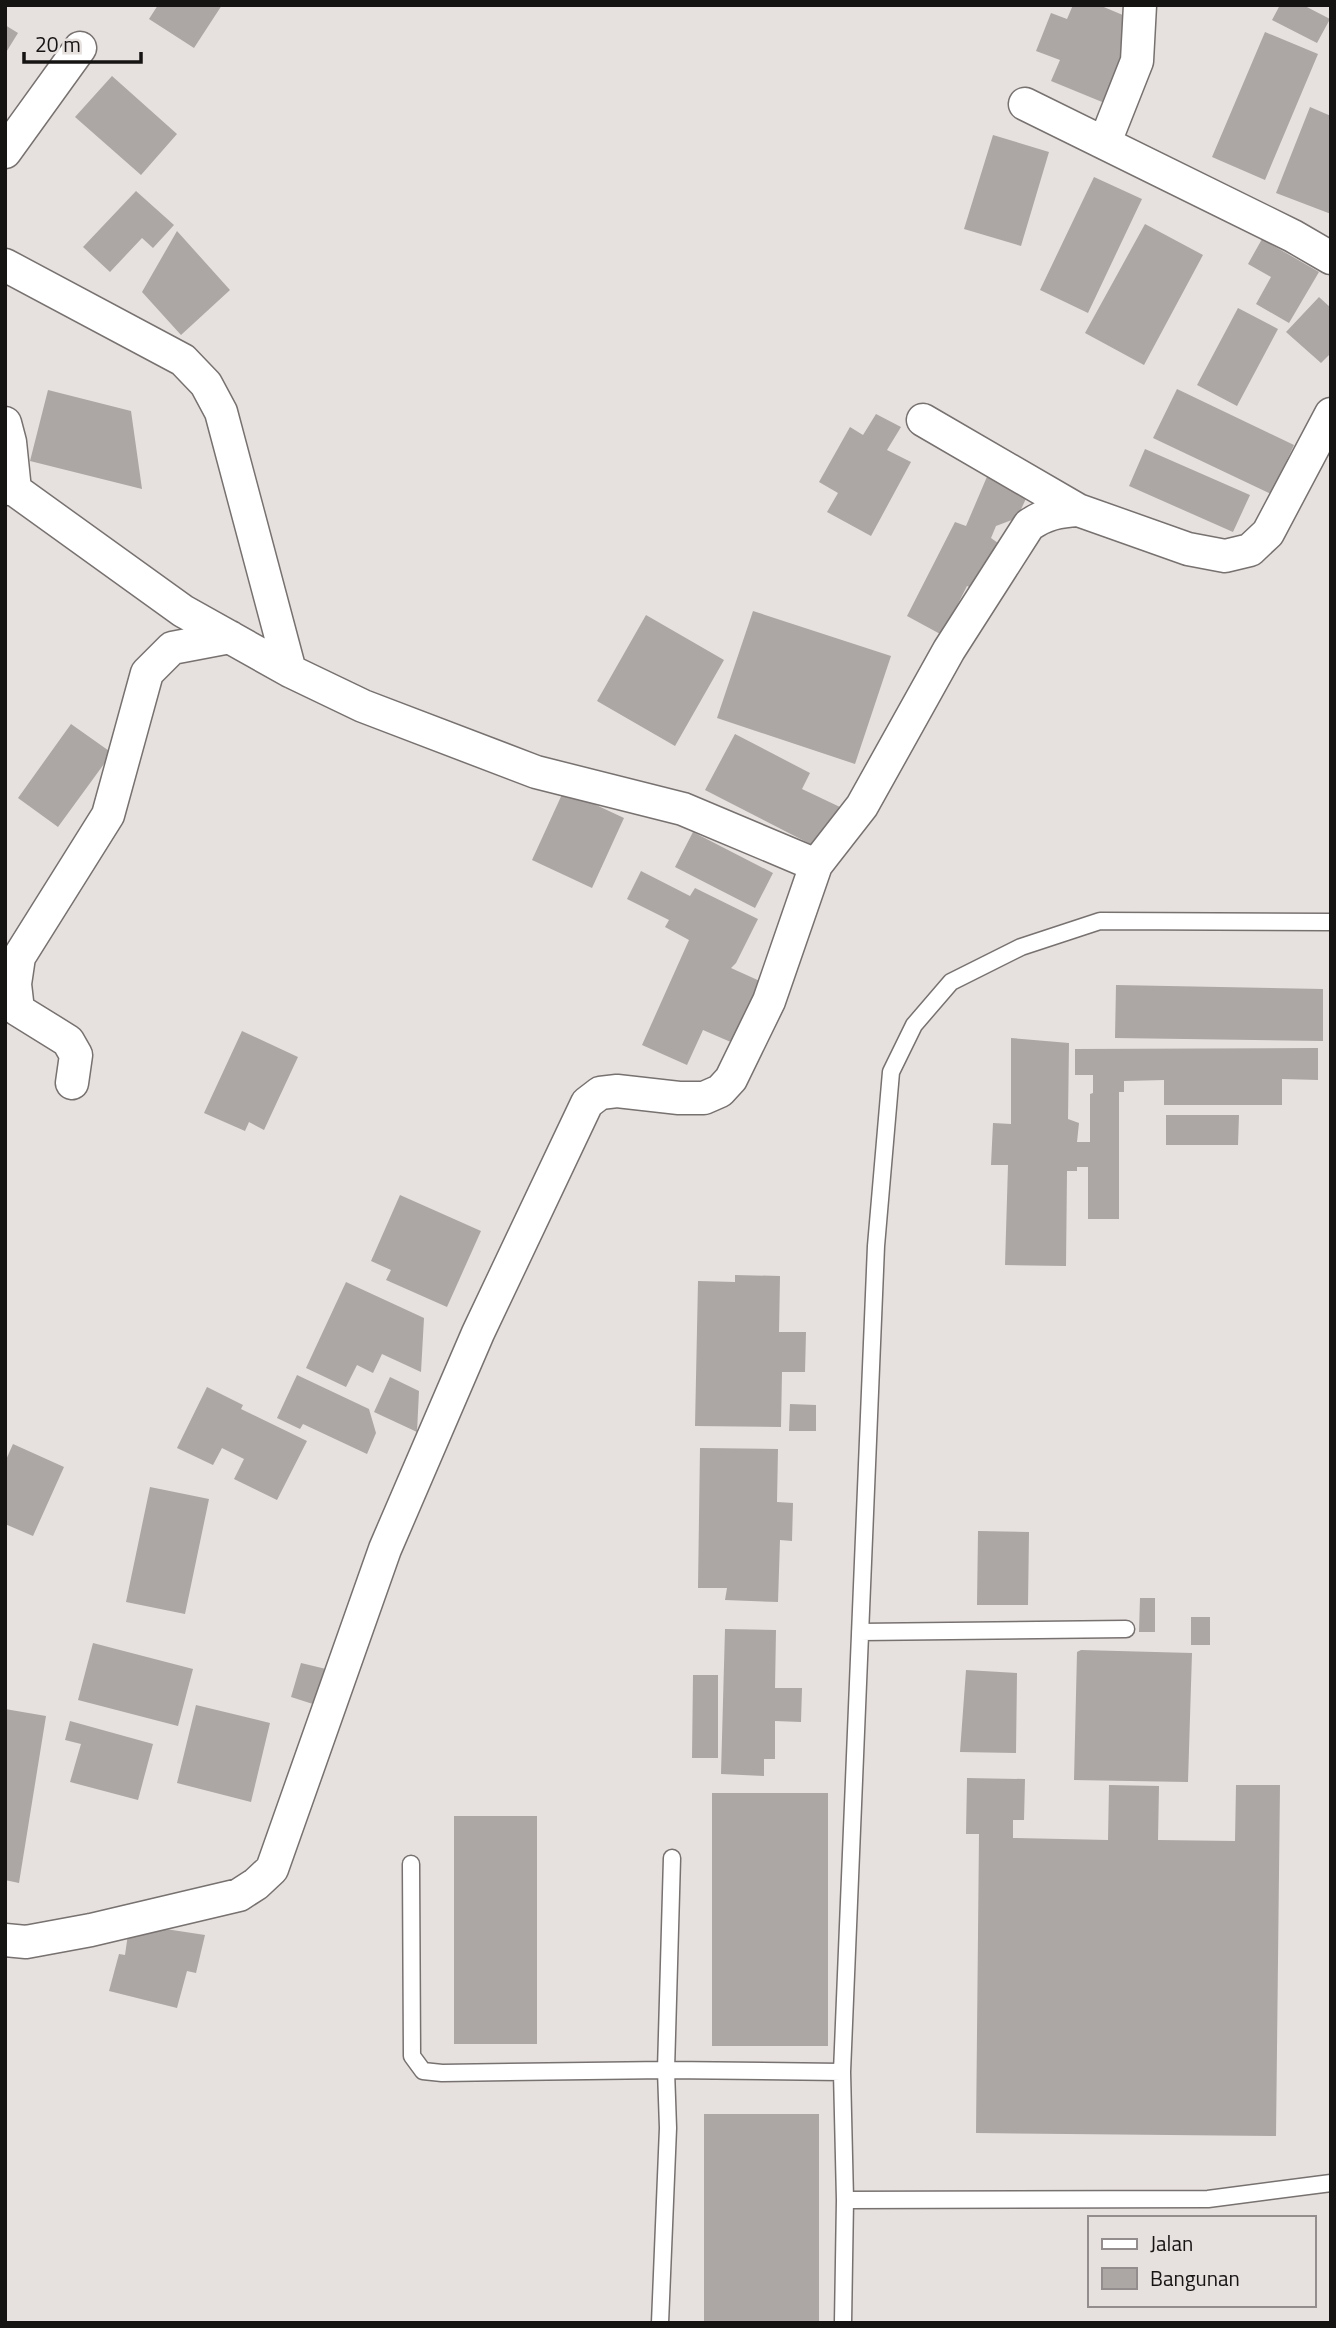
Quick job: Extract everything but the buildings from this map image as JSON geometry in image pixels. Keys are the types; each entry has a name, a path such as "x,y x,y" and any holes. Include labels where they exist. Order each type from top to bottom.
{"street":[{"path":"1105,142 1137,61 1140,5"},
{"path":"5,152 80,48"},
{"path":"1024,104 1293,236 1331,258"},
{"path":"5,265 183,360 206,384 220,412 290,671"},
{"path":"923,419 1078,510 1188,549 1225,556 1250,550 1268,533 1331,414"},
{"path":"5,423 10,442 10,489 183,611 290,671 363,706 536,772 683,809 816,865"},
{"path":"5,1940 26,1942 91,1930 239,1895 272,1869 385,1549 478,1333 587,1103 600,1093 617,1091 704,1098 720,1091 732,1079 769,1001 816,865 862,806 949,650 1029,524 1042,516 1059,511 1078,510"},
{"path":"72,1083 76,1055 68,1041 18,1010 15,984 19,957 108,815 147,673 172,648 230,637"}],"lane":[{"path":"843,2323 845,2200 842,2072 876,1246 891,1072 914,1025 951,982 1021,947 1100,921 1331,922"},
{"path":"860,1632 1126,1629"},
{"path":"660,2323 672,1858"},
{"path":"411,1864 412,2056 424,2071 842,2072"},
{"path":"845,2200 1208,2199 1331,2183"}]}
